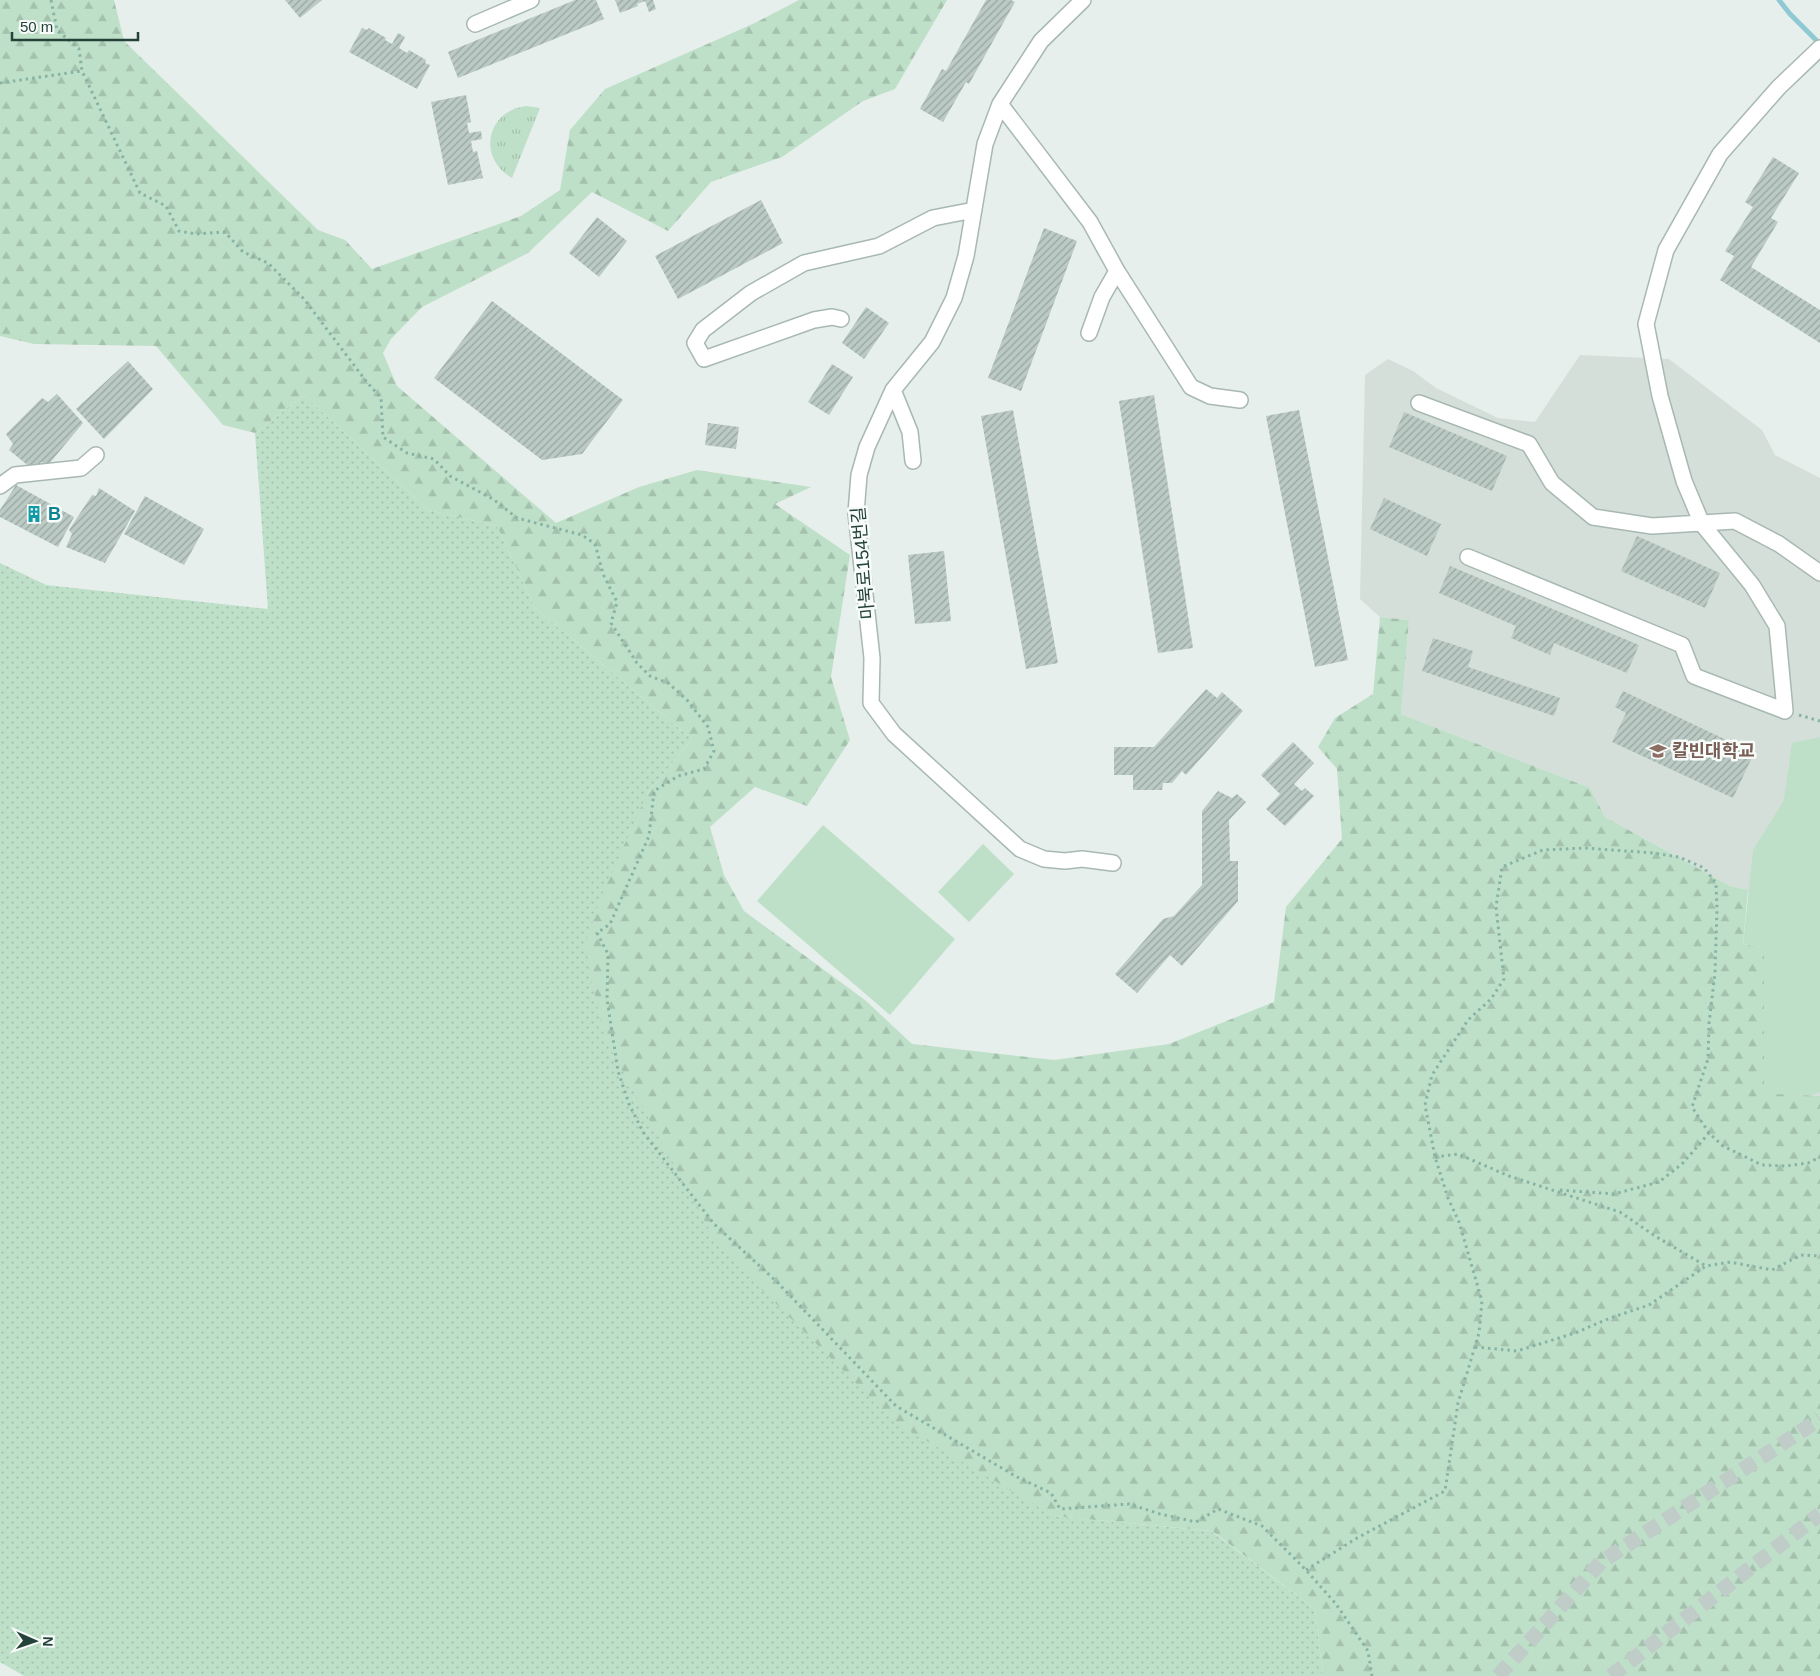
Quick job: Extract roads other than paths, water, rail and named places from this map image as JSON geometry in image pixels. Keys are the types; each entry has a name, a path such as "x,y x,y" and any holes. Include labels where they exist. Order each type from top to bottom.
{"street":[{"path":"475,24 531,0"},
{"name":"마북로154번길","path":"1083,0 1041,41 1000,104 984,144 966,256 954,298 932,342 893,390 867,448 860,475 856,513 872,658 871,703 894,734 1020,849 1044,860 1082,860 1113,863"},
{"path":"1468,557 1682,645 1694,676 1785,711 1776,626 1752,586 1702,524 1684,481 1660,396 1646,324 1666,250 1720,154 1779,87 1817,51"},
{"path":"1000,104 1090,222 1118,272 1191,387 1210,396 1240,400"},
{"path":"841,319 832,317 814,320 704,359 695,343 703,330 751,293 804,263 879,246 933,218 974,210"},
{"path":"1089,333 1102,297 1118,272"},
{"path":"893,390 910,432 914,461"},
{"path":"1419,403 1529,444 1552,483 1593,516 1652,526 1735,522 1780,544 1820,573"},
{"path":"0,486 15,475 81,468 96,455"}],"waterway":[{"path":"1779,0 1820,44"}],"tunnel":[{"path":"1498,1676 1601,1562 1820,1419"},
{"path":"1611,1676 1820,1514"}],"place":[{"name":"B","path":"34,514"},
{"name":"칼빈대학교","path":"1658,751"}]}
